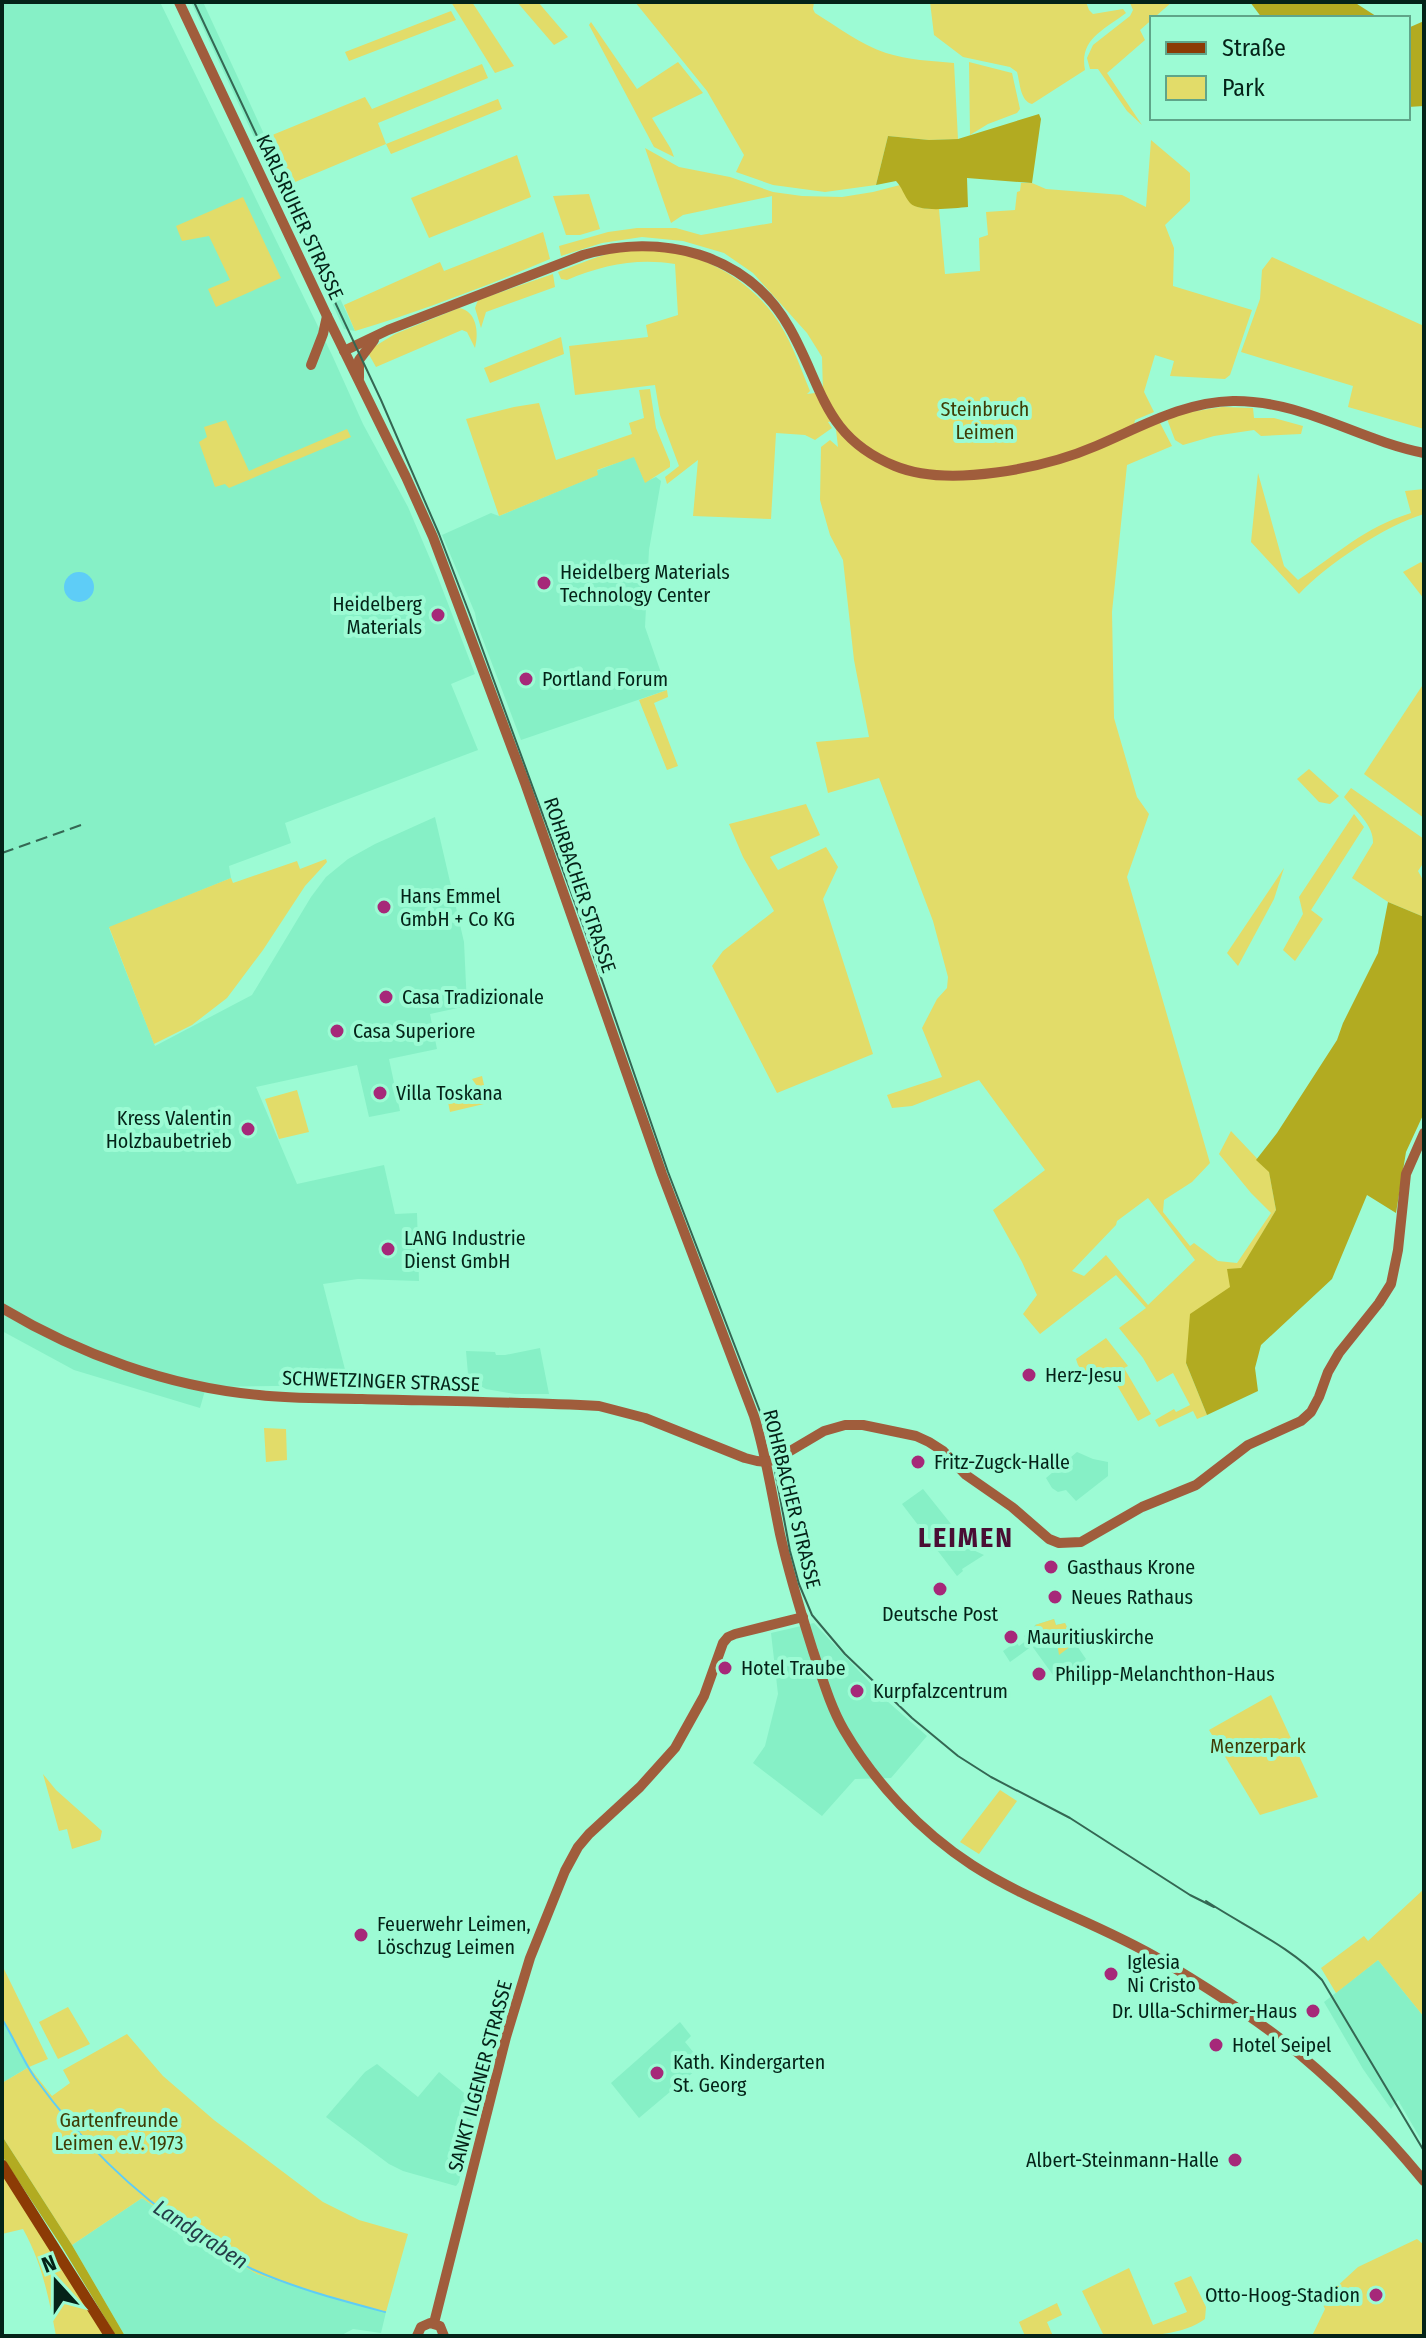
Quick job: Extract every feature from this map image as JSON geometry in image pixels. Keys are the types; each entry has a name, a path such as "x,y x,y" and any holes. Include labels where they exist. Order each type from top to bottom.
{"main road":[{"name":"KARLSRUHER STRASSE","path":"179,2 390,446"},
{"path":"344,351 566,261 607,249 649,245 691,252 733,270 758,290 784,318 824,405 845,434 883,461 908,471 961,474 1019,469 1065,457 1179,410 1217,402 1290,408 1377,441 1424,453"},
{"path":"311,365 327,316"},
{"path":"358,380 359,360 378,335"},
{"name":"ROHRBACHER STRASSE","path":"390,446 433,537 485,672 662,1174 754,1416 803,1617 824,1683 844,1730 864,1761 905,1810 939,1841 973,1865 1158,1958 1229,2002 1283,2041 1336,2088 1381,2132 1424,2181"},
{"path":"767,1462 824,1431 845,1425 863,1425 916,1436 943,1451 966,1475 1012,1507 1044,1536 1059,1543 1081,1542 1142,1507 1196,1485 1248,1445 1301,1421 1311,1412 1339,1353 1391,1284 1406,1174 1424,1133"},
{"name":"SCHWETZINGER STRASSE","path":"2,1308 92,1353 154,1374 206,1387 260,1396 599,1406 645,1418 745,1458 767,1462"},
{"name":"SANKT ILGENER STRASSE","path":"434,2323 515,2005 535,1945 572,1856 589,1834 640,1787 675,1748 704,1696 726,1639 803,1617"},
{"path":"2,2165 110,2336"},
{"path":"417,2336 427,2323 441,2328 444,2336"}],"shaded area":[{"path":"2,2 160,2 363,424 408,507 475,674 451,684 478,750 285,823 291,843 229,866 231,878 109,928 155,1046 252,995 311,897 326,877 348,859 435,817 464,942 467,1006 430,1014 437,1049 389,1059 400,1111 369,1117 357,1065 256,1087 297,1184 384,1165 395,1214 417,1213 419,1281 358,1279 323,1284 349,1385 206,1387 200,1408 74,1370 2,1331"},
{"path":"191,2 203,2 355,331 344,329"},
{"path":"1250,2 1354,2 1376,16 1260,16"},
{"path":"1424,21 1424,106 1410,107 1410,27"},
{"path":"1039,114 1041,119 1032,183 967,178 968,207 938,209 921,208 910,203 896,181 876,185 888,136 958,139"},
{"path":"634,456 645,482 656,477 661,481 649,550 645,627 667,690 521,740 475,613 442,535 491,513 499,516"},
{"path":"1388,902 1424,917 1424,1113 1406,1152 1396,1213 1367,1195 1332,1279 1261,1345 1255,1368 1258,1391 1207,1415 1186,1363 1190,1314 1230,1287 1227,1269 1241,1268 1276,1210 1269,1172 1256,1160 1337,1040 1378,953"},
{"path":"540,1348 549,1394 515,1394 486,1389 473,1382 468,1374 466,1351 505,1355"},
{"path":"1077,1452 1108,1462 1108,1476 1076,1501 1066,1490 1058,1492 1052,1488 1046,1478"},
{"path":"923,1489 971,1549 984,1555 962,1569 957,1576 902,1504"},
{"path":"1054,1619 1056,1625 1065,1623 1086,1659 1058,1682 1032,1646 1010,1662 1003,1651 1016,1642 1019,1646 1027,1640 1024,1636 1035,1625"},
{"path":"814,1623 887,1701 927,1736 891,1778 855,1779 822,1816 753,1763 765,1746 778,1694 771,1633"},
{"path":"1378,1960 1424,2017 1424,2145 1398,2100 1391,2109 1363,2069 1324,2002"},
{"path":"2,2018 29,2067 2,2083"},
{"name":"Kath. Kindergarten St. Georg","path":"680,2022 691,2036 685,2042 703,2064 639,2118 611,2083"},
{"path":"377,2064 418,2097 439,2072 475,2102 456,2186 389,2164 326,2117 365,2072"},
{"path":"2,2136 72,2245 125,2336 116,2336 2,2156"},
{"path":"142,2198 257,2274 386,2312 381,2333 353,2329 340,2336 125,2336 72,2245"}],"green space":[{"path":"451,2 472,2 514,66 495,73"},
{"path":"517,2 538,2 568,37 554,45"},
{"path":"635,2 814,2 815,13 877,50 920,60 954,63 958,139 888,136 876,185 825,192 773,185 736,172 744,155 707,91"},
{"path":"930,2 1086,2 1093,14 1123,9 1126,13 1095,36 1086,50 1085,70 1032,104 1021,91 1017,72 1010,67 963,57 934,35"},
{"path":"1172,2 1156,16 1150,16 1150,21 1140,30 1145,40 1107,73 1142,125 1127,111 1098,69 1090,69 1087,58 1093,45 1130,16 1133,10 1130,3"},
{"path":"451,11 456,20 349,61 345,52"},
{"path":"591,22 637,89 678,62 703,93 652,118 674,157 654,147 589,25"},
{"path":"969,62 1012,73 1020,109 970,135"},
{"path":"482,64 488,78 378,123 386,144 288,185 265,138 365,97 372,109"},
{"path":"498,99 502,109 391,154 386,144"},
{"name":"Steinbruch Leimen","path":"1151,140 1190,173 1190,201 1165,225 1174,248 1173,286 1252,310 1230,375 1225,379 1170,376 1174,361 1155,355 1144,392 1154,412 1135,420 1132,435 1159,421 1172,446 1127,465 1112,612 1114,718 1137,797 1149,814 1127,877 1210,1163 1192,1182 1164,1200 1163,1212 1190,1246 1194,1243 1218,1261 1237,1263 1271,1213 1219,1154 1231,1131 1269,1171 1276,1210 1186,1363 1207,1415 1197,1419 1193,1411 1159,1427 1155,1420 1174,1409 1176,1412 1190,1405 1173,1373 1157,1382 1119,1328 1146,1308 1116,1275 1040,1334 1023,1314 1037,1295 993,1210 1045,1170 979,1080 912,1106 892,1108 887,1095 942,1077 922,1028 937,999 947,988 948,977 933,921 879,778 828,793 816,742 869,737 854,660 843,560 830,535 820,500 821,447 830,440 838,447 835,421 828,422 832,428 815,440 805,435 776,433 771,519 693,516 698,460 667,484 665,477 679,466 660,415 655,385 575,395 569,346 648,337 646,325 678,315 675,264 620,264 567,280 561,279 558,272 628,250 670,252 709,263 744,284 773,314 798,361 810,391 807,394 823,392 822,357 807,333 753,273 724,253 683,241 642,237 602,243 561,256 559,246 608,232 676,228 701,235 772,223 772,196 683,215 671,223 645,148 679,167 730,177 773,192 842,197 900,185 915,205 939,209 945,274 980,271 979,238 988,235 986,212 1015,210 1021,183 1032,183 1046,189 1122,195 1146,207","holes":["1148,1198 1195,1260 1148,1305 1106,1255 1084,1276 1072,1271 1117,1221"]},
{"path":"517,155 531,197 429,238 411,198"},
{"path":"589,194 600,229 580,235 566,235 553,196"},
{"path":"243,197 281,278 216,307 208,289 230,280 209,236 182,241 176,226"},
{"path":"543,232 550,259 454,298 355,331 344,305 440,262 444,271"},
{"path":"1272,257 1424,326 1424,429 1348,407 1353,386 1241,352 1260,299 1262,270"},
{"path":"553,274 555,287 486,312 481,328 475,308 478,300"},
{"path":"459,308 473,318 477,336 475,348 467,332 462,330 376,367 367,351 395,334"},
{"path":"561,337 564,354 490,383 484,368"},
{"path":"650,389 656,428 670,467 645,483 634,457 597,470 598,475 499,516 466,419 539,403 556,460 632,434 629,423 644,418 639,390"},
{"path":"1222,407 1253,408 1254,418 1274,418 1303,426 1301,434 1261,436 1254,430 1183,445 1175,440 1167,419"},
{"path":"226,420 249,471 347,429 351,437 229,488 225,484 215,487 199,442 207,437 204,427"},
{"path":"1258,473 1284,566 1298,580 1365,534 1411,513 1405,491 1424,489 1424,514 1392,527 1357,547 1299,594 1251,542"},
{"path":"1421,562 1424,566 1424,599 1403,572"},
{"path":"1424,683 1424,818 1364,774"},
{"path":"667,690 668,697 654,703 678,766 667,770 639,700"},
{"path":"1309,769 1339,796 1330,804 1319,802 1297,779"},
{"path":"1351,788 1424,839 1424,862 1418,871 1424,882 1424,917 1388,902 1352,878 1373,843 1367,824 1344,797"},
{"path":"806,804 820,835 770,857 778,870 826,847 838,867 823,899 873,1054 777,1093 712,966 723,951 774,911 743,857 729,824"},
{"path":"1354,814 1364,827 1311,910 1323,919 1295,961 1283,950 1303,914 1299,897"},
{"path":"326,859 327,862 305,886 227,998 192,1025 154,1044 109,927 231,878 233,883 297,861 300,869"},
{"path":"1284,868 1274,899 1238,966 1227,953"},
{"path":"482,1076 488,1103 450,1112 446,1092 469,1086 473,1090 477,1086 472,1079"},
{"path":"297,1090 309,1132 279,1139 265,1099"},
{"path":"1106,1338 1128,1366 1124,1368 1151,1414 1138,1421 1111,1375 1090,1381 1078,1365 1076,1359"},
{"path":"264,1428 286,1429 287,1460 266,1462"},
{"path":"1054,1619 1056,1625 1065,1623 1075,1643 1059,1655 1052,1636 1035,1625"},
{"name":"Menzerpark","path":"1271,1695 1318,1797 1260,1815 1209,1730"},
{"path":"43,1774 56,1790 102,1831 100,1840 72,1849 67,1829 59,1831"},
{"path":"1000,1790 1017,1801 979,1854 960,1842"},
{"path":"1424,1889 1424,2017 1378,1960 1336,1993 1321,1968 1364,1936 1368,1941"},
{"path":"2,1965 48,2059 29,2067 2,2018"},
{"path":"68,2007 90,2044 58,2059 39,2022"},
{"name":"Gartenfreunde Leimen e.V. 1973","path":"127,2034 163,2076 214,2120 323,2202 359,2220 408,2234 386,2312 257,2274 142,2198 72,2245 2,2136 2,2083 29,2067 52,2096 70,2083 63,2070"},
{"path":"2,2173 104,2336 56,2336 40,2268 30,2242 23,2229 2,2234"},
{"name":"Otto-Hoog-Stadion","path":"1417,2239 1424,2245 1424,2336 1312,2336 1325,2309 1321,2301 1358,2267"},
{"path":"1129,2268 1153,2325 1187,2312 1174,2283 1191,2276 1206,2307 1205,2319 1170,2333 1104,2336 1082,2291"},
{"path":"1057,2303 1062,2315 1047,2322 1053,2336 1025,2336 1019,2322"}],"water":[{"path":"79,572 90,576 94,587 90,598 79,602 68,598 64,587 68,576"}],"waterway":[{"name":"Landgraben","path":"2,2019 35,2078 70,2123 128,2182 171,2217 252,2269 301,2288 385,2312"}],"tram line":[{"path":"194,2 381,400 439,534 584,928 668,1172 761,1414 790,1551 812,1615 845,1654 912,1718 958,1756 1070,1818 1190,1895 1214,1907"},
{"path":"1206,1901 1282,1947 1322,1980 1424,2151"}],"railway":[{"path":"2,853 81,825"}],"place":[{"name":"Heidelberg Materials Technology Center","path":"544,583"},
{"name":"Heidelberg Materials","path":"438,615"},
{"name":"Portland Forum","path":"526,679"},
{"name":"Hans Emmel GmbH + Co KG","path":"384,907"},
{"name":"Casa Tradizionale","path":"386,997"},
{"name":"Casa Superiore","path":"337,1031"},
{"name":"Villa Toskana","path":"380,1093"},
{"name":"Kress Valentin Holzbaubetrieb","path":"248,1129"},
{"name":"LANG Industrie Dienst GmbH","path":"388,1249"},
{"name":"Herz-Jesu","path":"1029,1375"},
{"name":"Fritz-Zugck-Halle","path":"918,1462"},
{"name":"Gasthaus Krone","path":"1051,1567"},
{"name":"Deutsche Post","path":"940,1589"},
{"name":"Neues Rathaus","path":"1055,1597"},
{"name":"Mauritiuskirche","path":"1011,1637"},
{"name":"Hotel Traube","path":"725,1668"},
{"name":"Philipp-Melanchthon-Haus","path":"1039,1674"},
{"name":"Kurpfalzcentrum","path":"857,1691"},
{"name":"Feuerwehr Leimen, Löschzug Leimen","path":"361,1935"},
{"name":"Iglesia Ni Cristo","path":"1111,1974"},
{"name":"Dr. Ulla-Schirmer-Haus","path":"1313,2011"},
{"name":"Hotel Seipel","path":"1216,2045"},
{"name":"Kath. Kindergarten St. Georg","path":"657,2073"},
{"name":"Albert-Steinmann-Halle","path":"1235,2160"},
{"name":"Otto-Hoog-Stadion","path":"1376,2295"}],"district":[{"name":"LEIMEN","path":"966,1537"}]}
